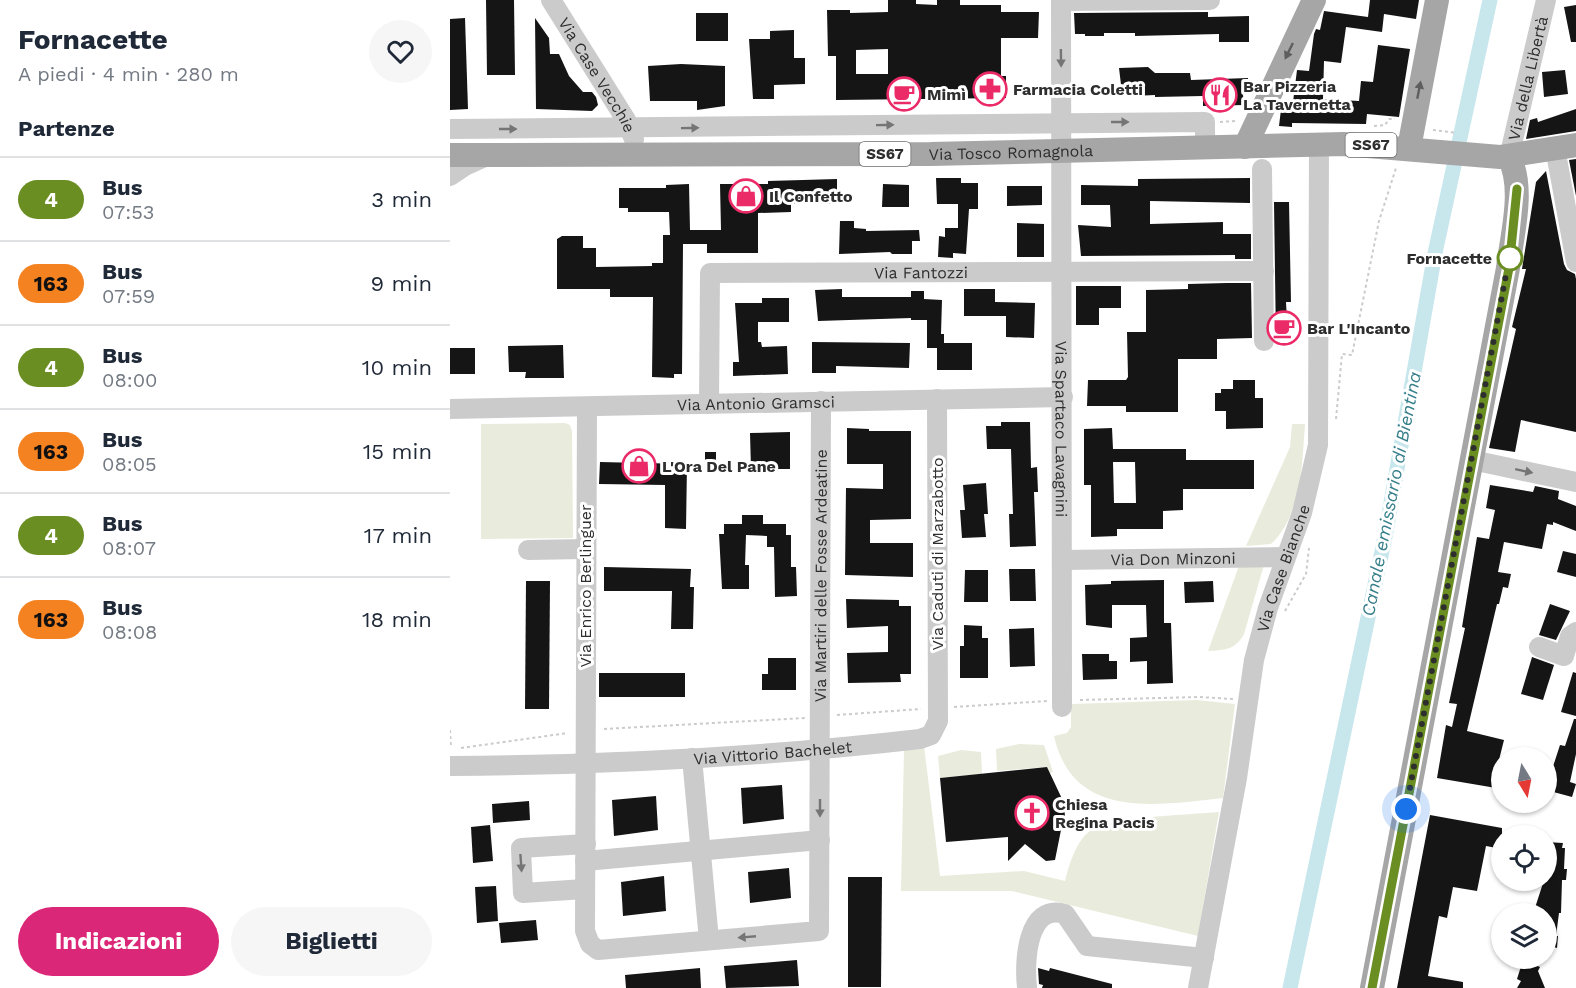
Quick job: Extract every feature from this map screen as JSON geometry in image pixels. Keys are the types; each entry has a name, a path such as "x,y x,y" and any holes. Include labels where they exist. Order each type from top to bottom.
{"main road":[{"path":"1245,147 1314,0"},
{"path":"1414,151 1437,0"},
{"name":"Via Tosco Romagnola","path":"450,155 931,154 1319,144 1414,151"},
{"path":"1517,189 1558,148"},
{"name":"SS67","path":"1414,151 1504,157 1558,148"},
{"path":"1372,988 1509,268 1517,189 1514,168 1504,157"}],"street":[{"name":"Via Case Vecchie","path":"551,0 631,130 635,155"},
{"path":"1061,1 1210,0"},
{"name":"Via della Libertà","path":"1504,157 1546,0"},
{"name":"Via Spartaco Lavagnini","path":"1061,1 1062,704"},
{"path":"450,129 631,130 1062,122 1205,122 1205,147"},
{"path":"931,124 931,154"},
{"path":"809,126 809,154"},
{"name":"Via Case Bianche","path":"1198,988 1237,777 1254,660 1284,557 1312,477 1320,433 1319,144"},
{"path":"1558,148 1576,262"},
{"path":"450,176 465,166 491,155"},
{"path":"1262,169 1264,341"},
{"name":"Via Fantozzi","path":"709,404 710,273 1264,271"},
{"name":"Via Antonio Gramsci","path":"450,409 1063,397"},
{"name":"Via Caduti di Marzabotto","path":"937,399 938,708"},
{"name":"Via Martiri delle Fosse Ardeatine","path":"710,940 819,931 821,401"},
{"name":"Via Enrico Berlinguer","path":"586,407 586,936 590,944 598,950 710,940"},
{"path":"1472,460 1576,482"},
{"path":"528,550 585,549"},
{"name":"Via Don Minzoni","path":"1062,560 1284,557"},
{"path":"1539,647 1563,656 1570,636 1576,632"},
{"name":"Via Vittorio Bachelet","path":"451,758 585,765 820,750 925,738 937,725 938,708"},
{"path":"692,758 710,940"},
{"path":"585,889 524,893 520,848 586,852 701,849 820,840"},
{"path":"1027,987 1025,964 1035,925 1041,916 1047,913 1065,914 1087,946 1204,958"}],"path":[{"path":"1370,127 1384,125 1389,119 1403,119"},
{"path":"1335,429 1342,354 1352,355 1379,221 1414,151"},
{"path":"1284,613 1305,574 1310,540"},
{"path":"451,758 585,730 938,708 1199,697 1248,701"}],"green space":[{"path":"565,423 570,425 572,431 573,538 481,539 481,424"},
{"path":"1292,424 1305,424 1301,472 1295,504 1289,519 1271,544 1246,546 1290,447"},
{"path":"1264,565 1241,639 1229,648 1208,651 1239,566"},
{"path":"1197,700 1235,704 1223,798 1146,804 1121,802 1098,795 1079,783 1064,763 1054,736 1067,733 1071,727 1071,704"},
{"path":"1019,744 1044,745 1053,772 1050,773 1047,767 997,771 996,749"},
{"path":"924,746 940,876 1024,871 1065,881 1077,847 1085,835 1101,826 1133,819 1219,812 1198,936 1012,891 901,891 904,750"},
{"path":"961,750 981,752 982,774 940,778 938,756"}],"building":[{"path":"486,0 514,0 515,75 487,75"},
{"path":"888,0 916,0 916,4 937,5 937,0 960,0 960,5 1001,5 1001,12 1039,12 1038,38 1001,38 1001,76 1006,76 1006,98 836,100 836,56 828,56 827,10 850,10 850,13 888,12","holes":["888,49 888,74 856,74 856,50"]},
{"path":"1370,0 1419,0 1416,19 1384,14 1382,32 1346,27 1341,63 1324,61 1323,99 1359,101 1361,81 1373,82 1378,45 1410,49 1399,117 1367,114 1366,124 1292,123 1292,127 1279,126 1282,101 1293,102 1297,70 1309,71 1314,34 1316,29 1320,30 1324,11 1368,17"},
{"path":"1576,5 1576,42 1571,42 1564,7"},
{"path":"1208,12 1208,17 1249,16 1249,42 1219,42 1219,34 1135,36 1135,33 1104,33 1104,36 1085,36 1085,34 1075,34 1074,13"},
{"path":"696,13 728,13 728,41 696,41"},
{"path":"465,18 468,109 450,110 450,19"},
{"path":"535,18 549,38 550,54 559,54 569,76 583,92 592,92 596,97 598,105 592,111 536,109"},
{"path":"794,30 794,58 805,58 805,84 774,85 774,99 753,99 749,39 770,39 770,31"},
{"path":"681,64 725,66 725,106 697,110 697,101 650,101 648,66"},
{"path":"1148,67 1155,73 1190,73 1191,80 1248,78 1249,94 1243,95 1244,105 1203,106 1203,96 1155,97 1155,95 1133,96 1133,93 1122,93 1119,68"},
{"path":"1565,70 1568,94 1544,97 1542,72"},
{"path":"1576,109 1576,131 1526,139 1530,120 1537,118 1538,122"},
{"path":"1576,159 1576,196 1569,160"},
{"path":"1546,171 1564,264 1567,270 1575,274 1576,279 1576,432 1521,420 1515,452 1489,448 1516,329 1512,327 1526,269 1522,269 1536,182"},
{"path":"936,178 961,178 961,183 978,183 978,209 969,209 966,254 953,253 953,258 938,257 939,236 945,237 945,228 958,228 958,204 937,204"},
{"path":"1250,178 1250,203 1150,201 1150,224 1223,222 1223,234 1251,234 1251,259 1235,259 1235,255 1081,256 1078,225 1111,227 1110,205 1081,205 1081,185 1138,186 1138,179"},
{"path":"837,179 837,204 791,204 791,212 758,213 758,253 707,253 707,244 683,244 682,374 674,374 674,378 652,377 653,297 610,297 610,289 557,289 557,239 562,236 583,236 583,248 596,248 596,267 652,266 652,263 663,263 663,235 670,235 669,212 628,212 628,208 619,208 619,188 666,188 666,185 689,184 690,230 721,230 720,184 768,184 768,181"},
{"path":"883,184 909,185 909,207 882,207"},
{"path":"1007,186 1042,186 1042,205 1007,206"},
{"path":"1274,202 1289,202 1291,302 1286,302 1288,341 1276,342"},
{"path":"840,221 854,221 854,228 866,229 866,231 919,230 920,241 912,241 912,254 892,254 890,252 839,254"},
{"path":"1017,223 1044,224 1044,257 1017,257"},
{"path":"1251,283 1252,338 1217,339 1217,359 1178,359 1178,412 1126,412 1126,406 1087,406 1088,380 1126,380 1128,377 1127,332 1146,332 1146,290 1188,289 1188,284"},
{"path":"1076,286 1121,286 1121,308 1099,308 1099,325 1076,325"},
{"path":"842,289 842,297 911,297 911,291 924,291 924,299 942,300 941,334 944,334 944,343 972,343 972,370 937,370 937,348 927,348 927,320 911,320 911,318 818,321 815,290"},
{"path":"964,289 995,289 995,302 1035,303 1034,338 1006,337 1006,316 964,316"},
{"path":"762,298 789,298 789,322 758,322 758,342 761,342 762,347 787,346 788,374 733,376 733,362 739,362 735,303 762,303"},
{"path":"812,342 910,343 909,368 836,366 836,373 812,373"},
{"path":"563,345 564,378 525,378 526,372 509,372 508,346"},
{"path":"450,348 475,348 475,374 450,374"},
{"path":"1233,380 1255,380 1255,398 1263,398 1263,428 1226,429 1226,411 1215,411 1215,393 1221,393 1221,389 1233,389"},
{"path":"1001,422 1030,422 1031,468 1037,467 1038,492 1034,492 1036,546 1010,547 1009,514 1013,514 1011,449 987,449 986,426 1001,426"},
{"path":"847,428 869,429 869,431 911,431 911,519 870,520 870,543 913,543 913,577 845,575 846,488 883,489 883,464 847,464"},
{"path":"1112,428 1113,449 1186,449 1186,460 1254,460 1254,489 1183,489 1183,510 1163,511 1163,529 1117,529 1117,536 1091,537 1091,485 1084,485 1084,429","holes":["1113,462 1135,462 1136,503 1114,503"]},
{"path":"790,432 790,469 751,469 750,433"},
{"path":"705,452 716,452 716,463 705,463"},
{"path":"600,462 687,464 686,529 665,528 665,485 599,484"},
{"path":"986,483 988,514 984,514 986,537 962,538 960,510 965,510 963,485"},
{"path":"1490,485 1533,492 1535,486 1559,491 1558,499 1576,506 1576,531 1553,522 1553,525 1547,524 1542,549 1504,542 1498,572 1511,574 1508,588 1503,587 1499,604 1497,604 1467,731 1504,740 1502,747 1491,747 1491,787 1437,778 1446,725 1452,727 1457,704 1449,703 1465,628 1462,627 1477,537 1489,539 1495,510 1486,508"},
{"path":"742,515 763,515 763,524 786,524 786,535 791,535 791,567 796,567 797,596 775,597 774,547 767,547 767,536 746,535 745,565 749,565 749,589 722,589 719,534 724,534 724,524 742,524"},
{"path":"1563,551 1576,554 1576,577 1557,572"},
{"path":"604,567 691,569 690,587 694,587 693,629 671,629 672,591 604,591"},
{"path":"1009,569 1035,569 1036,601 1010,601"},
{"path":"965,570 988,570 988,602 964,602"},
{"path":"1164,580 1164,623 1171,623 1173,683 1147,684 1147,661 1130,662 1130,638 1147,637 1146,605 1112,605 1112,628 1086,625 1085,585 1111,584 1111,581"},
{"path":"526,581 550,581 549,709 525,709"},
{"path":"1213,581 1214,602 1185,603 1184,582"},
{"path":"846,599 899,600 899,606 911,606 911,674 900,674 901,682 848,683 847,653 888,652 888,626 847,628"},
{"path":"1550,604 1570,611 1556,640 1539,635"},
{"path":"964,625 982,626 982,638 988,638 988,678 960,678 960,646 964,646"},
{"path":"1034,628 1035,666 1010,667 1009,629"},
{"path":"1082,654 1109,654 1109,661 1117,661 1117,679 1083,680"},
{"path":"1532,657 1554,665 1543,700 1521,694"},
{"path":"768,658 796,658 796,690 762,690 762,674 768,674"},
{"path":"1573,672 1576,673 1576,716 1561,712"},
{"path":"599,673 685,673 685,697 599,697"},
{"path":"1574,719 1576,719 1576,754 1570,782 1576,784 1572,797 1557,793 1557,754 1560,745 1565,746"},
{"path":"1047,767 1064,803 1066,831 1061,830 1055,860 1046,861 1025,844 1008,861 1008,837 946,842 940,778"},
{"path":"782,785 784,819 743,824 741,788"},
{"path":"656,796 658,830 614,836 612,800"},
{"path":"529,801 530,820 493,823 492,804"},
{"path":"1430,815 1491,826 1491,847 1486,846 1477,891 1453,887 1447,918 1439,916 1428,976 1463,982 1463,988 1397,988"},
{"path":"490,825 493,861 473,863 471,827"},
{"path":"1557,843 1563,843 1562,848 1565,848 1564,869 1567,869 1566,880 1562,880 1561,913 1559,913 1557,928 1557,903 1537,903 1540,891 1557,891"},
{"path":"789,868 791,898 750,903 748,872"},
{"path":"664,876 666,911 623,916 621,882"},
{"path":"848,877 882,877 881,987 848,987"},
{"path":"496,886 498,921 477,923 475,887"},
{"path":"536,920 538,940 501,943 499,923"},
{"path":"797,960 799,986 726,988 724,966"},
{"path":"700,968 701,988 626,988 625,975"},
{"path":"1038,968 1049,971 1050,968 1112,984 1112,988 1042,988 1043,985 1039,984"},
{"path":"1520,969 1539,969 1545,988 1517,988 1521,981 1517,979"}],"waterway":[{"name":"Canale emissario di Bientina","path":"1290,988 1385,537 1435,253 1490,0"}],"bus line":[{"name":"4","path":"1372,988 1509,268 1517,189"}],"place":[{"name":"Farmacia Coletti","path":"990,89"},
{"name":"Mimì","path":"904,94"},
{"name":"Bar Pizzeria La Tavernetta","path":"1220,95"},
{"name":"Il Confetto","path":"746,196"},
{"name":"Fornacette","path":"1510,258"},
{"name":"Bar L'Incanto","path":"1284,328"},
{"name":"L'Ora Del Pane","path":"639,466"},
{"name":"Chiesa Regina Pacis","path":"1032,813"}],"route":[{"path":"1406,809 1511,248 1510,258"}]}
